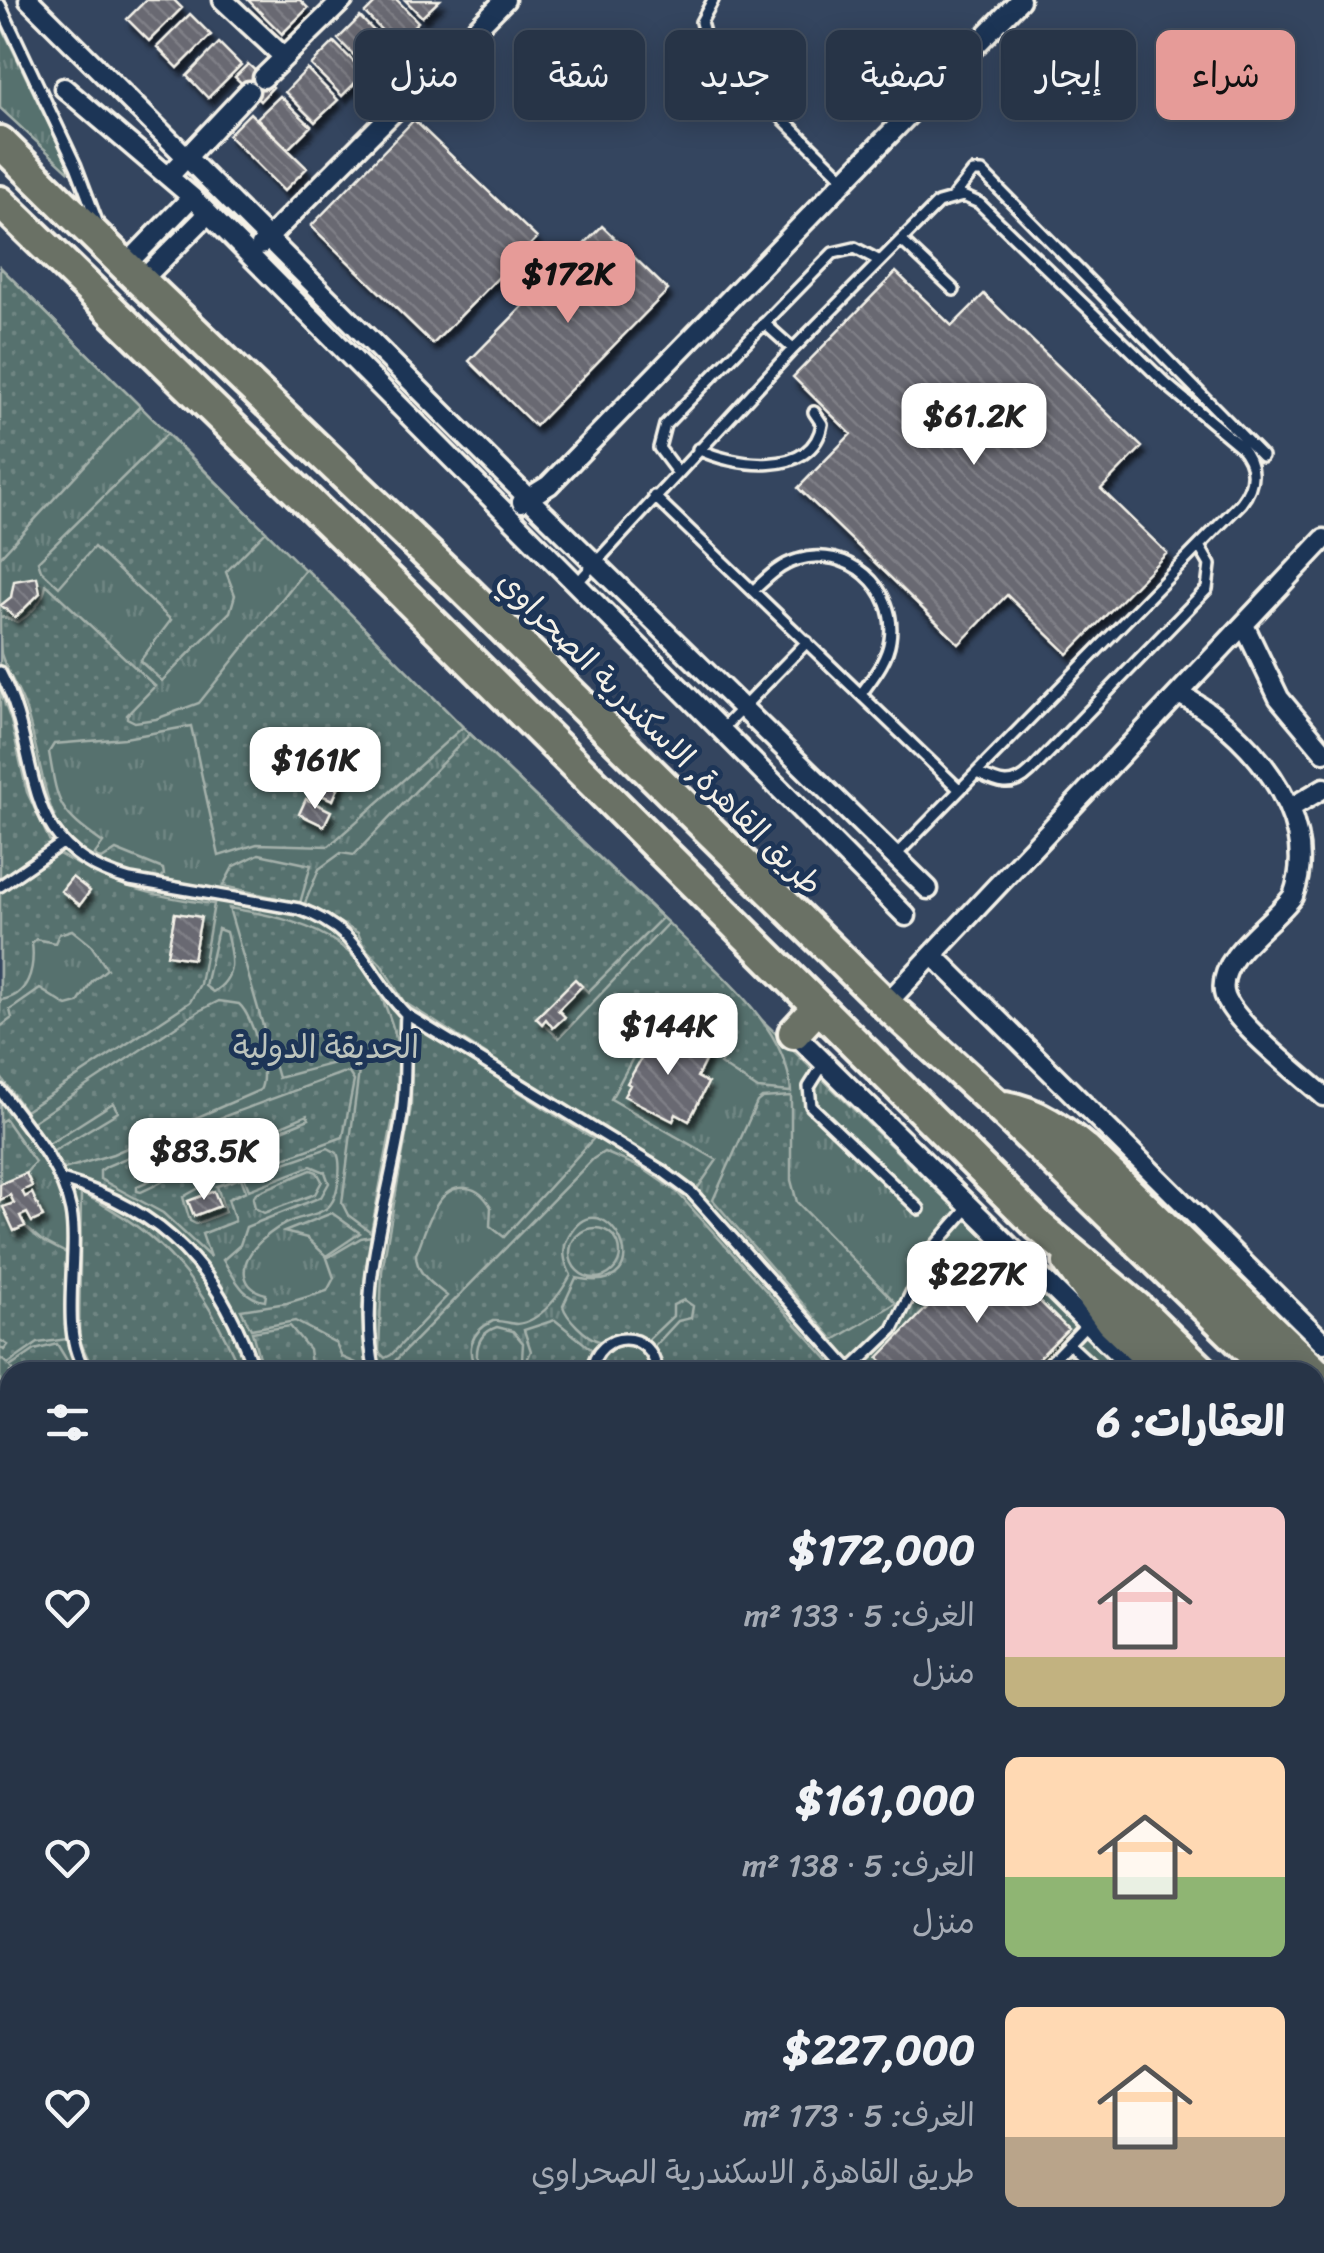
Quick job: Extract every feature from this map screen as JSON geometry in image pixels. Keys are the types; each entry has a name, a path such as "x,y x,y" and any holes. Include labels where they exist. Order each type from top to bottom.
{"highway":[{"name":"طريق القاهرة, الاسكندرية الصحراوي","path":"0,142 463,588 886,1004 998,1105 1262,1362"},
{"path":"0,202 399,590 1058,1243 1136,1307 1193,1362"},
{"path":"794,1034 817,1008"},
{"path":"998,1105 1027,1111 1086,1150 1304,1362"},
{"path":"1058,1243 1096,1303 1154,1362"}],"street":[{"path":"29,0 528,499 928,889"},
{"path":"223,0 284,58"},
{"path":"169,176 343,0"},
{"path":"250,256 505,0"},
{"path":"504,511 549,484 1020,0"},
{"path":"64,88 192,197 906,916"},
{"path":"125,266 192,197"},
{"path":"125,266 208,214"},
{"path":"886,1004 1324,539"},
{"path":"1244,625 1279,698 1324,752"},
{"path":"1179,694 1220,718 1256,748 1298,804 1308,840 1306,868 1300,884 1229,964 1223,990 1233,1013 1324,1096"},
{"path":"1298,804 1324,788"},
{"path":"933,955 1324,1343"},
{"path":"794,1034 1127,1362"}],"lane":[{"path":"713,0 701,22 707,44 844,178"},
{"path":"0,5 125,266"},
{"path":"576,584 793,349 938,203 954,196 972,172 982,172 1262,456"},
{"path":"895,856 1199,546 1246,496 1252,482 1250,459 1240,446 1120,341 979,203 954,196"},
{"path":"901,240 954,290"},
{"path":"677,472 662,456 661,432 764,323 838,250 855,248 880,261"},
{"path":"764,323 793,349"},
{"path":"1120,341 1134,326"},
{"path":"698,449 737,463 765,464 788,459 807,450 820,434 822,424 814,412"},
{"path":"654,496 960,790"},
{"path":"977,772 1008,784 1026,777 1207,589 1210,565 1199,546"},
{"path":"753,591 776,570 810,557 834,558 866,574 882,593 891,628 883,662 861,694"},
{"path":"720,730 807,642"},
{"path":"0,672 17,712 37,799 61,844 110,874 299,909 325,920 362,952 406,1014 661,1170 692,1193 843,1362"},
{"path":"0,886 61,844"},
{"path":"375,1362 369,1311 378,1238 402,1116 406,1014"},
{"path":"824,1064 810,1087 811,1106 919,1209"},
{"path":"0,1090 62,1180 73,1227 73,1344 81,1362"},
{"path":"62,1180 122,1202 150,1218 196,1261 216,1286 242,1332 251,1362"},
{"path":"860,1362 893,1329 934,1247 968,1208"},
{"path":"1051,1362 1087,1324"},
{"path":"595,1362 599,1350 617,1339 628,1339 647,1348 655,1362"},
{"path":"1068,1344 1088,1362"}],"green space":[{"path":"0,23 69,167 68,171 0,108"},
{"name":"الحديقة الدولية","path":"0,267 463,727 668,923 765,1023 1113,1362 0,1362"},
{"path":"0,267 140,406 0,557"},
{"path":"167,434 266,531 226,572 235,595 230,612 162,681 140,661 171,620 94,547 59,587 41,570 38,561"},
{"path":"306,569 463,727 329,846 257,844 219,856 191,726 125,738 54,744 49,752 58,796 77,823 103,843 95,854 97,858 116,850 163,869 164,875 158,880 119,872 91,860 71,844 48,800 26,710 1,654 0,616 17,622 22,619 40,601 46,584 155,686 127,718 135,722 156,719 199,703"},
{"path":"0,690 27,792 53,848 0,881"},
{"path":"470,734 662,918 588,992 575,980 536,1018 559,1038 668,923 745,1000 777,1044 791,1092 758,1089 720,1064 727,1053 720,1042 708,1044 703,1051 651,1024 611,1099 717,1160 697,1189 404,1002 358,933 305,903 319,869 341,853 354,855"},
{"path":"55,852 132,887 214,904 200,984 190,1002 25,1111 0,1076 0,1027 12,1018 10,1010 40,989 67,1006 78,1003 92,981 107,969 91,945 72,930 59,934 55,943 36,939 24,987 10,998 0,1000 0,889","holes":["175,913 200,917 192,959 168,955"]},
{"path":"259,854 311,865 300,903 223,886 233,867"},
{"path":"229,908 292,922 340,945 375,984 398,1046 278,1078"},
{"path":"218,929 226,932 231,966 226,980 213,992 205,986"},
{"path":"219,1001 239,1004 250,1020 263,1072 260,1090 113,1154 64,1169 52,1152 118,1112 113,1103 47,1145 32,1122"},
{"path":"412,1024 593,1139 504,1237 490,1226 491,1207 474,1190 455,1189 439,1201 416,1254 422,1273 447,1296 385,1358 379,1352 382,1271 411,1107"},
{"path":"399,1057 399,1087 371,1232 348,1215 342,1203 360,1063"},
{"path":"349,1073 354,1081 343,1137 254,1169 251,1162 260,1139 309,1119 307,1115 258,1136 252,1129 243,1129 188,1145 177,1153 169,1172 137,1186 141,1192 167,1178 192,1146 215,1140 235,1143 241,1154 238,1166 183,1197 190,1221 196,1224 225,1212 217,1186 241,1178 246,1191 228,1199 235,1221 202,1234 210,1257 163,1213 100,1179 100,1171 107,1166 220,1118"},
{"path":"791,1096 791,1180 797,1202 896,1303 834,1340 713,1200 757,1102 762,1098"},
{"path":"5,1119 35,1162 26,1173 0,1184 0,1122"},
{"path":"328,1148 337,1153 339,1164 333,1200 323,1211 278,1228 254,1249 248,1257 245,1275 252,1288 266,1294 265,1301 250,1296 223,1260 240,1245 246,1227 321,1197 329,1183 325,1172 311,1166 249,1190 244,1177"},
{"path":"604,1152 642,1168 677,1192 830,1362 662,1362 654,1347 678,1321 691,1318 693,1306 684,1300 673,1305 673,1316 647,1341 631,1334 605,1341 588,1336 563,1306 576,1278 604,1279 619,1271 624,1257 621,1240 611,1226 598,1218 583,1220 569,1236 564,1256 571,1275 556,1298 526,1322 493,1321 485,1326 472,1343 473,1362 394,1362"},
{"path":"311,1170 322,1181 315,1194 264,1213 255,1208 256,1193"},
{"path":"81,1193 136,1226 179,1266 213,1314 236,1362 90,1362 79,1339"},
{"path":"10,1195 14,1203 3,1208 41,1240 68,1254 68,1339 38,1343 11,1362 0,1358 0,1347 4,1350 8,1345 0,1340 0,1200"},
{"path":"332,1213 360,1233 326,1256 307,1238 284,1232"},
{"path":"595,1228 613,1235 620,1253 613,1271 595,1278 577,1271 570,1253 577,1235"},
{"path":"371,1236 362,1313 366,1362 342,1357 336,1343 295,1321 251,1329 241,1310 287,1303 327,1291 334,1278 327,1258"},
{"path":"555,1320 591,1349 590,1362 526,1362 531,1351 524,1330"},
{"path":"290,1326 309,1349 311,1362 260,1362 252,1332"},
{"path":"497,1327 513,1331 523,1343 522,1360 480,1362 478,1347 487,1332"},
{"path":"57,1344 68,1362 17,1362 35,1350"}],"building":[{"path":"146,0 174,0 182,8 149,41 127,19"},
{"path":"248,0 300,0 308,8 282,34"},
{"path":"378,0 397,0 418,22 410,30 381,30 365,13"},
{"path":"405,0 440,0 422,17"},
{"path":"190,14 211,35 178,68 157,47"},
{"path":"360,17 373,30 355,30 355,57 338,39"},
{"path":"334,42 355,63 355,83 342,96 311,65"},
{"path":"219,43 241,65 208,98 187,76"},
{"path":"248,64 273,87 260,101 235,77"},
{"path":"307,69 338,100 315,122 285,92"},
{"path":"280,96 311,126 288,149 257,118"},
{"path":"250,113 307,168 284,191 228,135"},
{"path":"414,120 537,238 433,344 311,226"},
{"path":"602,226 668,290 535,426 469,361"},
{"path":"896,272 952,326 984,294 1142,447 1101,489 1167,553 1068,654 1007,595 959,644 798,488 851,434 793,377"},
{"path":"37,577 40,593 15,618 1,605 11,597 14,581"},
{"path":"320,758 346,769 333,800 307,789"},
{"path":"306,799 331,811 324,826 299,814"},
{"path":"72,877 90,891 80,905 61,891"},
{"path":"175,913 201,917 193,959 167,955"},
{"path":"575,979 582,986 558,1010 565,1017 553,1028 546,1019 542,1024 536,1018"},
{"path":"658,1030 708,1055 697,1077 708,1083 689,1121 676,1114 673,1121 624,1096 630,1085 627,1083"},
{"path":"26,1173 32,1186 22,1191 25,1197 32,1193 43,1217 32,1222 27,1213 20,1216 25,1226 14,1231 3,1207 14,1203 10,1195 0,1200 0,1184"},
{"path":"214,1191 220,1206 194,1216 188,1201"},
{"path":"985,1248 1068,1329 1035,1362 882,1362 878,1358"}]}
